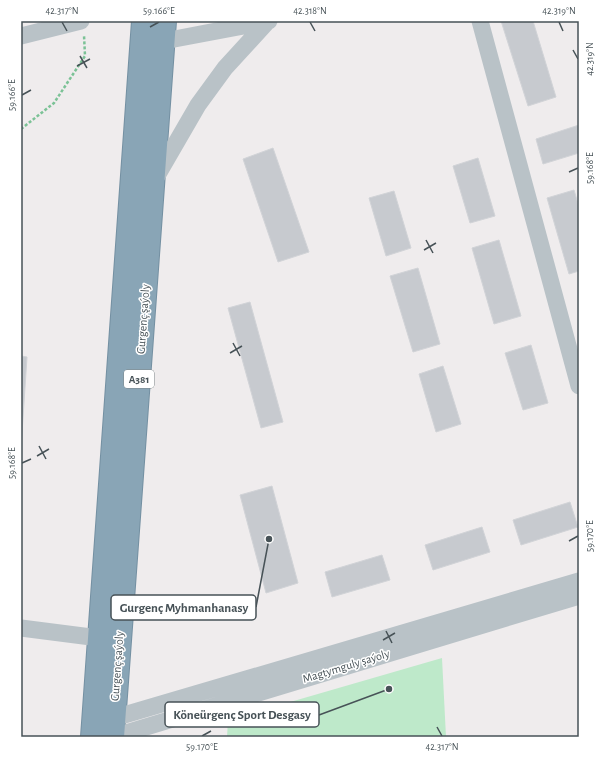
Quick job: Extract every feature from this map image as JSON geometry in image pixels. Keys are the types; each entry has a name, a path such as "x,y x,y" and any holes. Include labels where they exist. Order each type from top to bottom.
{"highway":[{"name":"Gurgenç şaýoly","path":"92,737 142,30"},
{"name":"Gurgenç şaýoly","path":"113,727 165,31"}],"street":[{"path":"142,30 165,31 268,21"},
{"path":"153,183 198,105 225,68 268,21"},
{"path":"480,21 574,345 579,386"},
{"path":"21,36 83,24"},
{"name":"Magtymguly şaýoly","path":"113,727 579,581"},
{"name":"Magtymguly şaýoly","path":"113,727 579,596"},
{"path":"21,628 99,638"}],"path":[{"path":"21,129 54,103 85,56 83,24"}],"green space":[{"path":"442,658 446,737 227,737 228,720"}],"building":[{"path":"501,21 533,21 556,97 528,106"},
{"path":"579,125 579,153 543,164 536,139"},
{"path":"273,148 309,252 278,262 243,159"},
{"path":"478,158 495,216 470,223 453,166"},
{"path":"574,190 579,207 579,271 569,274 547,198"},
{"path":"394,191 411,248 386,256 369,198"},
{"path":"499,240 521,316 494,324 472,248"},
{"path":"418,268 440,344 413,352 390,276"},
{"path":"250,302 283,422 261,428 228,308"},
{"path":"531,345 548,403 523,410 505,353"},
{"path":"21,356 27,357 21,448"},
{"path":"443,366 461,424 436,432 419,374"},
{"path":"272,486 298,583 266,593 240,495"},
{"path":"570,502 578,527 521,545 513,520"},
{"path":"482,527 490,552 433,570 425,545"},
{"path":"382,555 390,580 332,597 325,572"}],"place":[{"name":"Gurgenç Myhmanhanasy","path":"269,539"},
{"name":"Köneürgenç Sport Desgasy","path":"389,689"}]}
